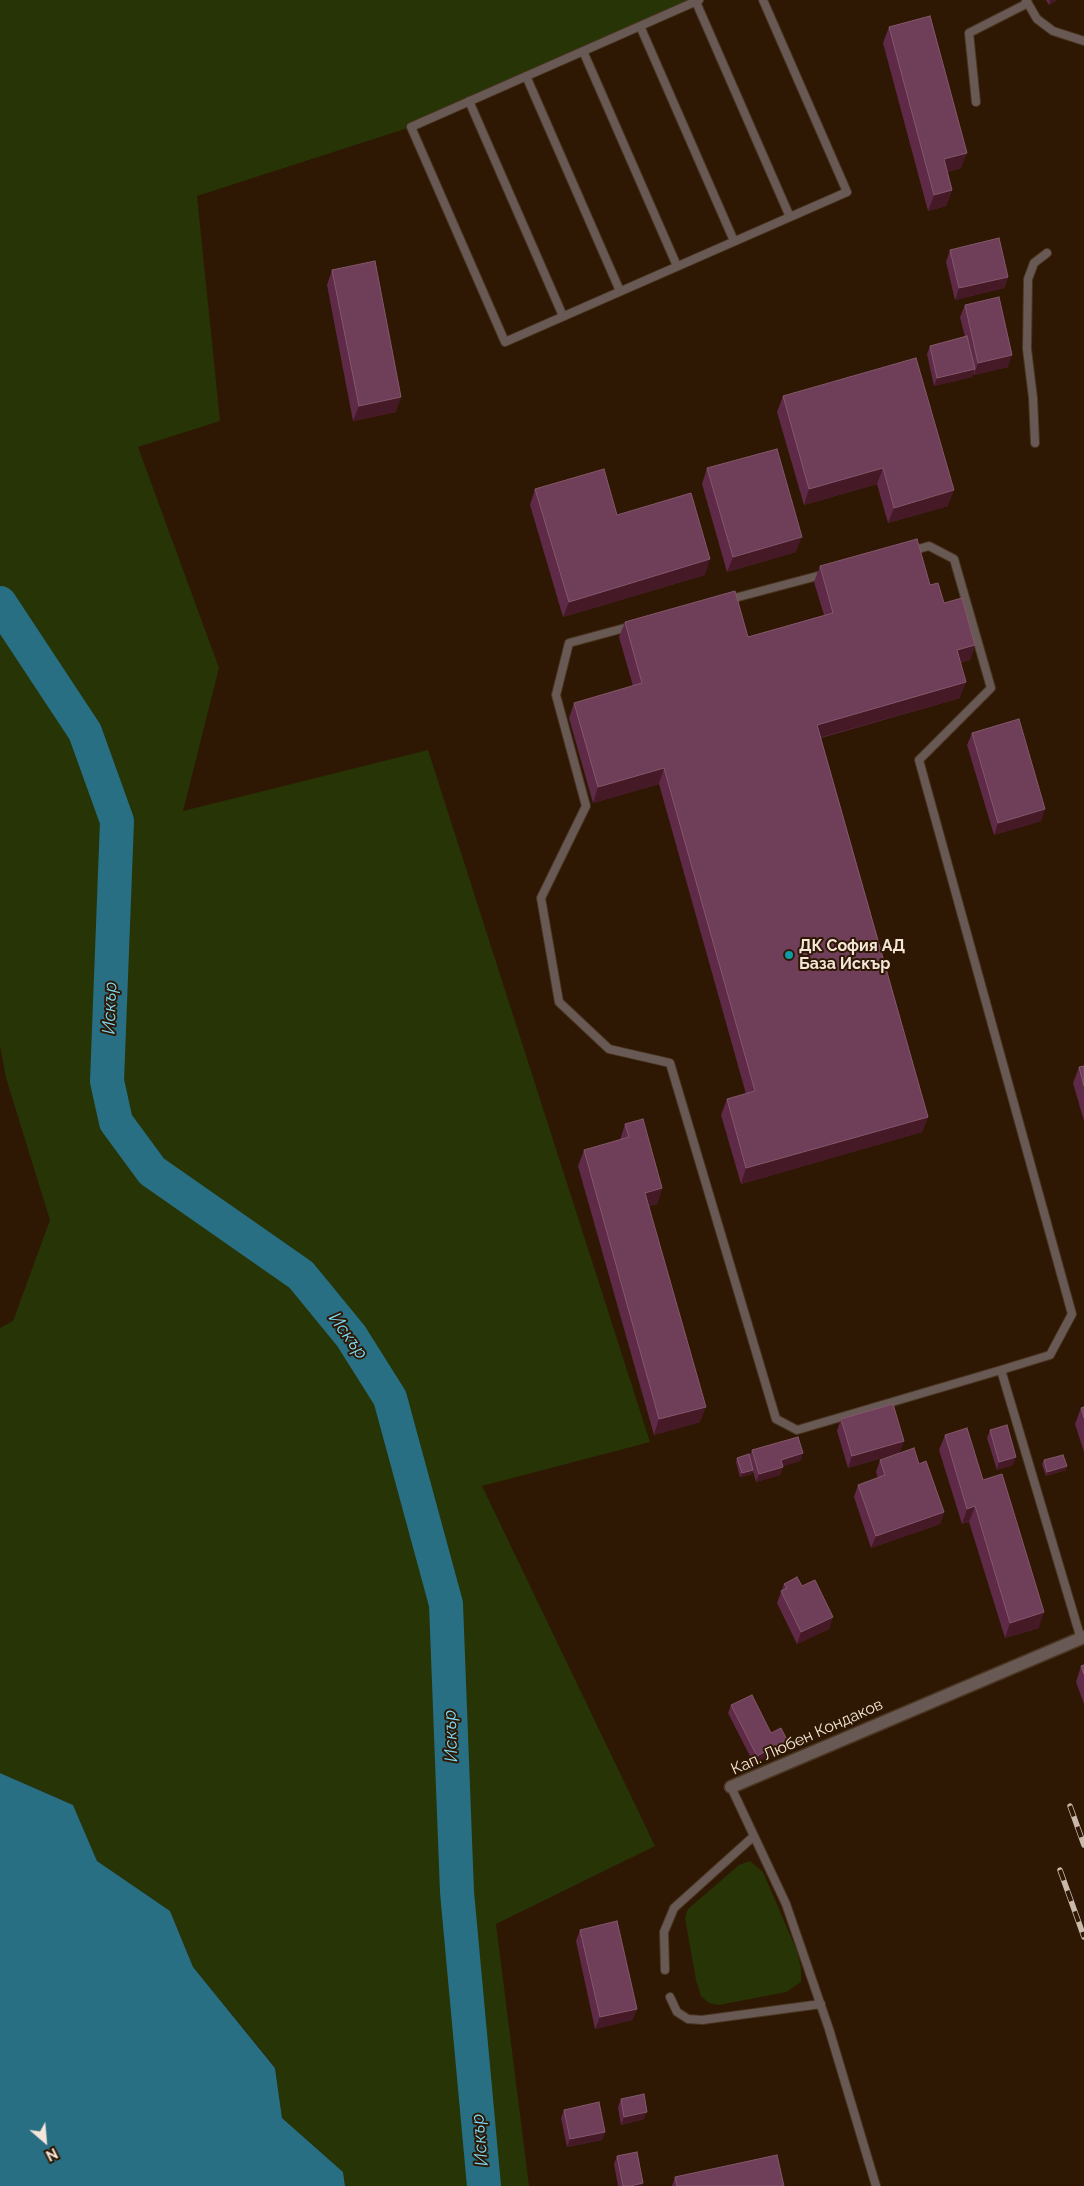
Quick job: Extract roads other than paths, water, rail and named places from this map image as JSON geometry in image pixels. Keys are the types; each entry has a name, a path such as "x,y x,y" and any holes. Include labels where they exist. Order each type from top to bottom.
{"street":[{"name":"Кап. Любен Кондаков","path":"731,1787 1082,1638"}],"lane":[{"path":"763,0 847,192 790,217 734,241 563,316 505,342 410,127 697,1 790,217"},
{"path":"976,102 969,32 1027,2 1037,19 1053,31 1084,41"},
{"path":"640,26 734,241"},
{"path":"583,51 677,266"},
{"path":"526,76 620,291"},
{"path":"469,101 563,316"},
{"path":"1035,443 1033,398 1027,350 1028,279 1034,263 1047,253"},
{"path":"645,622 569,643 556,696 586,806 542,898 559,1002 609,1049 670,1064 776,1419 797,1430 1050,1355 1072,1314 919,760 991,688 954,559 929,546 901,554"},
{"path":"721,602 834,572"},
{"path":"1001,1370 1082,1638"},
{"name":"Кап. Любен Кондаков","path":"731,1787 786,1904 821,2004 876,2186"},
{"path":"666,1970 664,1932 674,1908 754,1836"},
{"path":"670,1997 677,2012 688,2019 702,2020 821,2004"}],"water":[{"path":"0,1773 73,1805 97,1861 170,1911 193,1967 275,2068 282,2118 343,2172 345,2186 0,2186"}],"waterway":[{"name":"Искър","path":"0,603 85,732 117,821 107,1081 116,1122 152,1171 301,1275 351,1336 390,1398 446,1604 457,1892 484,2186"}],"railway":[{"path":"1070,1806 1084,1845"},
{"path":"1060,1870 1084,1937"}],"place":[{"name":"ДК София АД База Искър","path":"789,955"}]}
